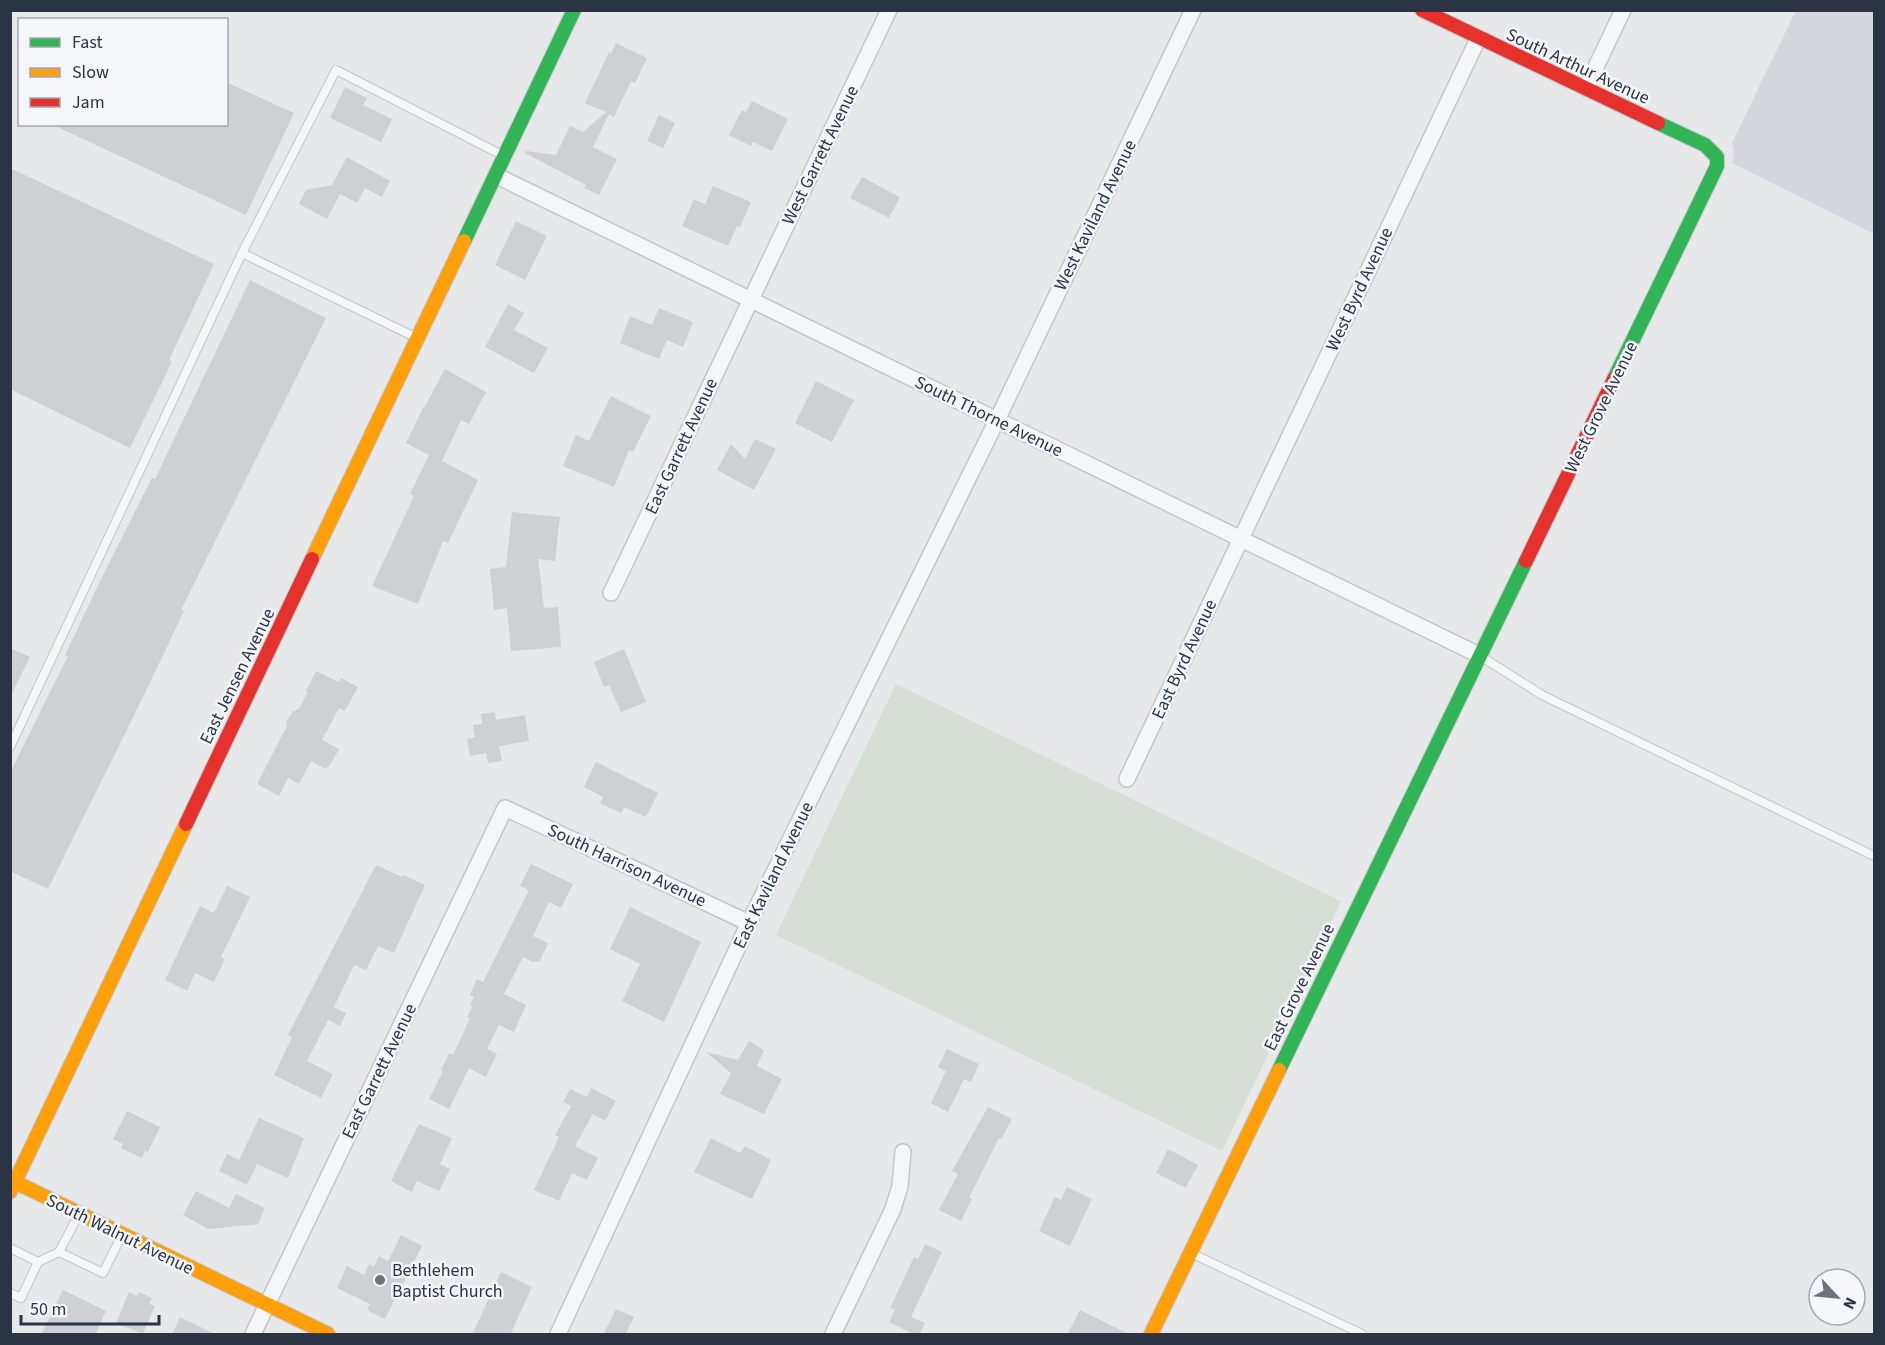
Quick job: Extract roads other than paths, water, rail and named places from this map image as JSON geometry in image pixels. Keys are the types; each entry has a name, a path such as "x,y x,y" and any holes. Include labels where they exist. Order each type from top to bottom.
{"street":[{"name":"East Jensen Avenue","path":"12,1185 497,176 574,10"},
{"name":"West Garrett Avenue","path":"751,299 890,10"},
{"name":"West Kaviland Avenue","path":"997,420 1193,10"},
{"name":"South Arthur Avenue","path":"1422,10 1478,39 1705,145 1717,157"},
{"path":"1586,88 1623,10"},
{"name":"West Byrd Avenue","path":"1241,539 1478,39"},
{"name":"West Grove Avenue","path":"1481,656 1713,175 1717,166 1717,157"},
{"name":"South Thorne Avenue","path":"497,176 1481,656"},
{"name":"East Garrett Avenue","path":"611,593 751,299"},
{"name":"East Kaviland Avenue","path":"558,1335 749,922 997,420"},
{"name":"East Byrd Avenue","path":"1127,779 1241,539"},
{"name":"East Grove Avenue","path":"1151,1335 1189,1252 1481,656"},
{"name":"East Garrett Avenue","path":"253,1335 505,808"},
{"name":"South Harrison Avenue","path":"505,808 749,922"},
{"path":"833,1335 893,1209 900,1186 903,1152"},
{"name":"South Walnut Avenue","path":"12,1185 79,1214 328,1335"}],"lane":[{"path":"10,747 242,253 336,70 506,157"},
{"path":"242,253 418,339"},
{"path":"1481,656 1542,695 1875,856"},
{"path":"10,1293 21,1298 38,1262 59,1251 79,1214"},
{"path":"59,1251 103,1273 122,1235"},
{"path":"10,1248 38,1262"},
{"path":"1189,1252 1362,1335"}],"place":[{"name":"Bethlehem Baptist Church","path":"380,1280"}]}
